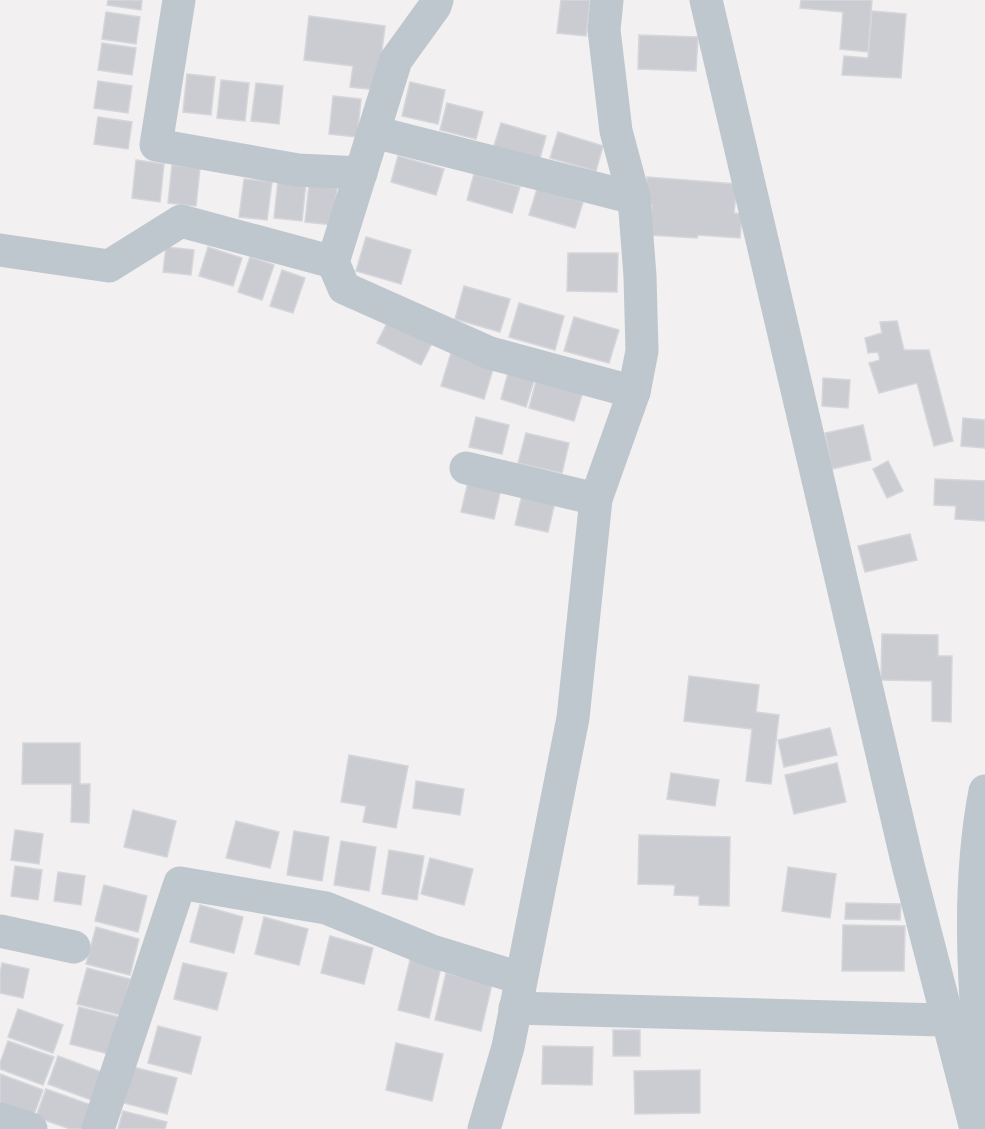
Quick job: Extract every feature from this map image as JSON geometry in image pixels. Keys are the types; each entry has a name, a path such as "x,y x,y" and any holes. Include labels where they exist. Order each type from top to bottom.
{"street":[{"path":"179,0 156,145 298,170 361,173"},
{"path":"437,0 396,60 333,262 344,288 490,353 634,392"},
{"path":"484,1129 508,1047 573,718 596,499 634,392 642,351 640,276 634,198 616,131 604,30 607,0"},
{"path":"706,0 908,865 962,1021 985,1106"},
{"path":"374,132 634,198"},
{"path":"0,250 109,266 181,221 333,262"},
{"path":"466,468 596,499"},
{"path":"975,1129 962,1021 974,969 978,826 985,791"},
{"path":"98,1129 180,883 326,908 432,951 518,993 962,1021"},
{"path":"0,931 74,947"},
{"path":"0,1119 31,1129"}],"building":[{"path":"108,0 142,0 141,10 107,5"},
{"path":"561,0 590,0 586,36 557,33"},
{"path":"801,0 872,0 868,52 840,49 843,12 800,8"},
{"path":"872,11 906,14 901,78 842,75 844,56 868,58"},
{"path":"106,12 140,17 136,44 102,39"},
{"path":"309,16 385,26 377,90 350,87 353,66 304,60"},
{"path":"639,35 698,37 696,71 638,69"},
{"path":"102,43 136,48 132,75 98,70"},
{"path":"187,74 215,77 211,115 183,112"},
{"path":"221,80 249,83 245,121 217,118"},
{"path":"98,81 132,86 128,113 94,108"},
{"path":"410,82 445,90 438,124 402,116"},
{"path":"256,83 283,86 279,124 251,121"},
{"path":"333,96 361,99 357,137 329,134"},
{"path":"447,103 483,112 476,139 440,130"},
{"path":"98,117 132,122 128,149 94,144"},
{"path":"501,123 546,136 539,162 493,149"},
{"path":"558,132 603,146 596,171 550,158"},
{"path":"398,156 444,169 436,195 391,182"},
{"path":"136,160 164,164 160,202 132,198"},
{"path":"172,165 200,168 196,206 168,203"},
{"path":"474,174 520,187 512,213 467,200"},
{"path":"647,177 737,184 734,213 742,214 740,238 649,235 652,205 645,204"},
{"path":"244,179 272,182 267,220 239,217"},
{"path":"278,180 306,183 302,221 274,218"},
{"path":"309,185 337,188 333,225 305,222"},
{"path":"537,189 583,202 575,228 529,215"},
{"path":"366,237 411,250 401,284 356,271"},
{"path":"166,247 194,250 191,275 163,272"},
{"path":"208,247 242,258 233,286 199,276"},
{"path":"568,253 618,253 617,292 567,291"},
{"path":"250,257 274,265 262,300 238,292"},
{"path":"282,270 305,278 293,313 270,306"},
{"path":"464,286 510,299 500,332 455,319"},
{"path":"519,303 564,316 555,350 509,337"},
{"path":"574,317 619,330 609,363 564,351"},
{"path":"389,319 433,341 421,365 377,343"},
{"path":"897,321 904,350 929,350 953,441 934,446 917,383 879,393 869,363 880,360 878,352 868,353 865,338 882,333 880,322"},
{"path":"451,353 494,366 484,399 441,386"},
{"path":"510,366 536,374 526,407 501,399"},
{"path":"538,374 584,388 574,421 529,408"},
{"path":"823,378 850,380 848,408 822,406"},
{"path":"476,417 509,425 502,454 469,447"},
{"path":"963,418 985,420 985,448 961,446"},
{"path":"863,425 871,460 832,469 825,433"},
{"path":"526,433 569,443 562,473 518,463"},
{"path":"888,461 903,491 887,498 873,469"},
{"path":"935,479 985,481 985,521 955,519 956,506 934,505"},
{"path":"468,482 501,489 494,519 461,512"},
{"path":"522,495 555,502 548,532 515,525"},
{"path":"910,534 917,560 865,572 858,546"},
{"path":"882,634 938,635 938,656 952,656 951,722 932,721 932,681 881,680"},
{"path":"689,676 759,685 756,712 779,715 771,784 746,781 752,729 684,721"},
{"path":"830,728 837,755 784,767 778,740"},
{"path":"23,743 80,743 80,784 90,784 89,823 71,822 72,784 22,784"},
{"path":"349,755 408,766 396,828 363,822 366,806 341,802"},
{"path":"837,763 846,802 794,814 785,775"},
{"path":"671,773 719,780 715,806 667,799"},
{"path":"416,781 464,789 460,815 413,808"},
{"path":"133,810 176,821 167,857 124,847"},
{"path":"236,821 279,832 270,868 226,858"},
{"path":"15,830 43,834 39,864 11,860"},
{"path":"294,831 329,837 322,881 287,875"},
{"path":"639,835 730,837 729,906 699,905 699,896 674,895 675,885 638,884"},
{"path":"341,841 376,847 369,891 334,885"},
{"path":"389,850 424,856 417,900 382,894"},
{"path":"430,858 473,869 464,905 421,894"},
{"path":"15,866 42,870 38,900 11,896"},
{"path":"788,867 836,874 830,918 782,911"},
{"path":"58,872 85,876 81,905 54,901"},
{"path":"104,885 147,896 138,932 95,921"},
{"path":"846,903 901,904 900,920 845,919"},
{"path":"200,905 243,917 234,953 190,942"},
{"path":"264,917 308,929 299,965 255,954"},
{"path":"843,925 905,926 904,971 842,971"},
{"path":"96,927 139,939 130,975 86,964"},
{"path":"330,936 373,948 364,984 321,973"},
{"path":"411,956 442,963 429,1018 398,1010"},
{"path":"2,963 29,969 23,998 0,993"},
{"path":"183,963 227,973 217,1010 174,999"},
{"path":"87,968 130,979 121,1015 77,1004"},
{"path":"446,973 492,984 481,1031 435,1020"},
{"path":"79,1007 123,1018 113,1055 70,1044"},
{"path":"18,1009 63,1025 53,1053 8,1037"},
{"path":"158,1026 201,1037 191,1074 148,1063"},
{"path":"613,1030 640,1030 640,1056 613,1056"},
{"path":"8,1041 54,1057 43,1085 0,1069"},
{"path":"396,1043 443,1054 432,1101 386,1090"},
{"path":"543,1046 593,1047 592,1085 542,1084"},
{"path":"58,1056 104,1073 94,1101 48,1084"},
{"path":"133,1067 177,1078 167,1114 124,1103"},
{"path":"700,1070 700,1113 635,1114 634,1071"},
{"path":"0,1074 43,1090 33,1117 0,1105"},
{"path":"46,1089 91,1105 83,1129 70,1129 36,1117"},
{"path":"123,1111 167,1122 165,1129 118,1129"}]}
